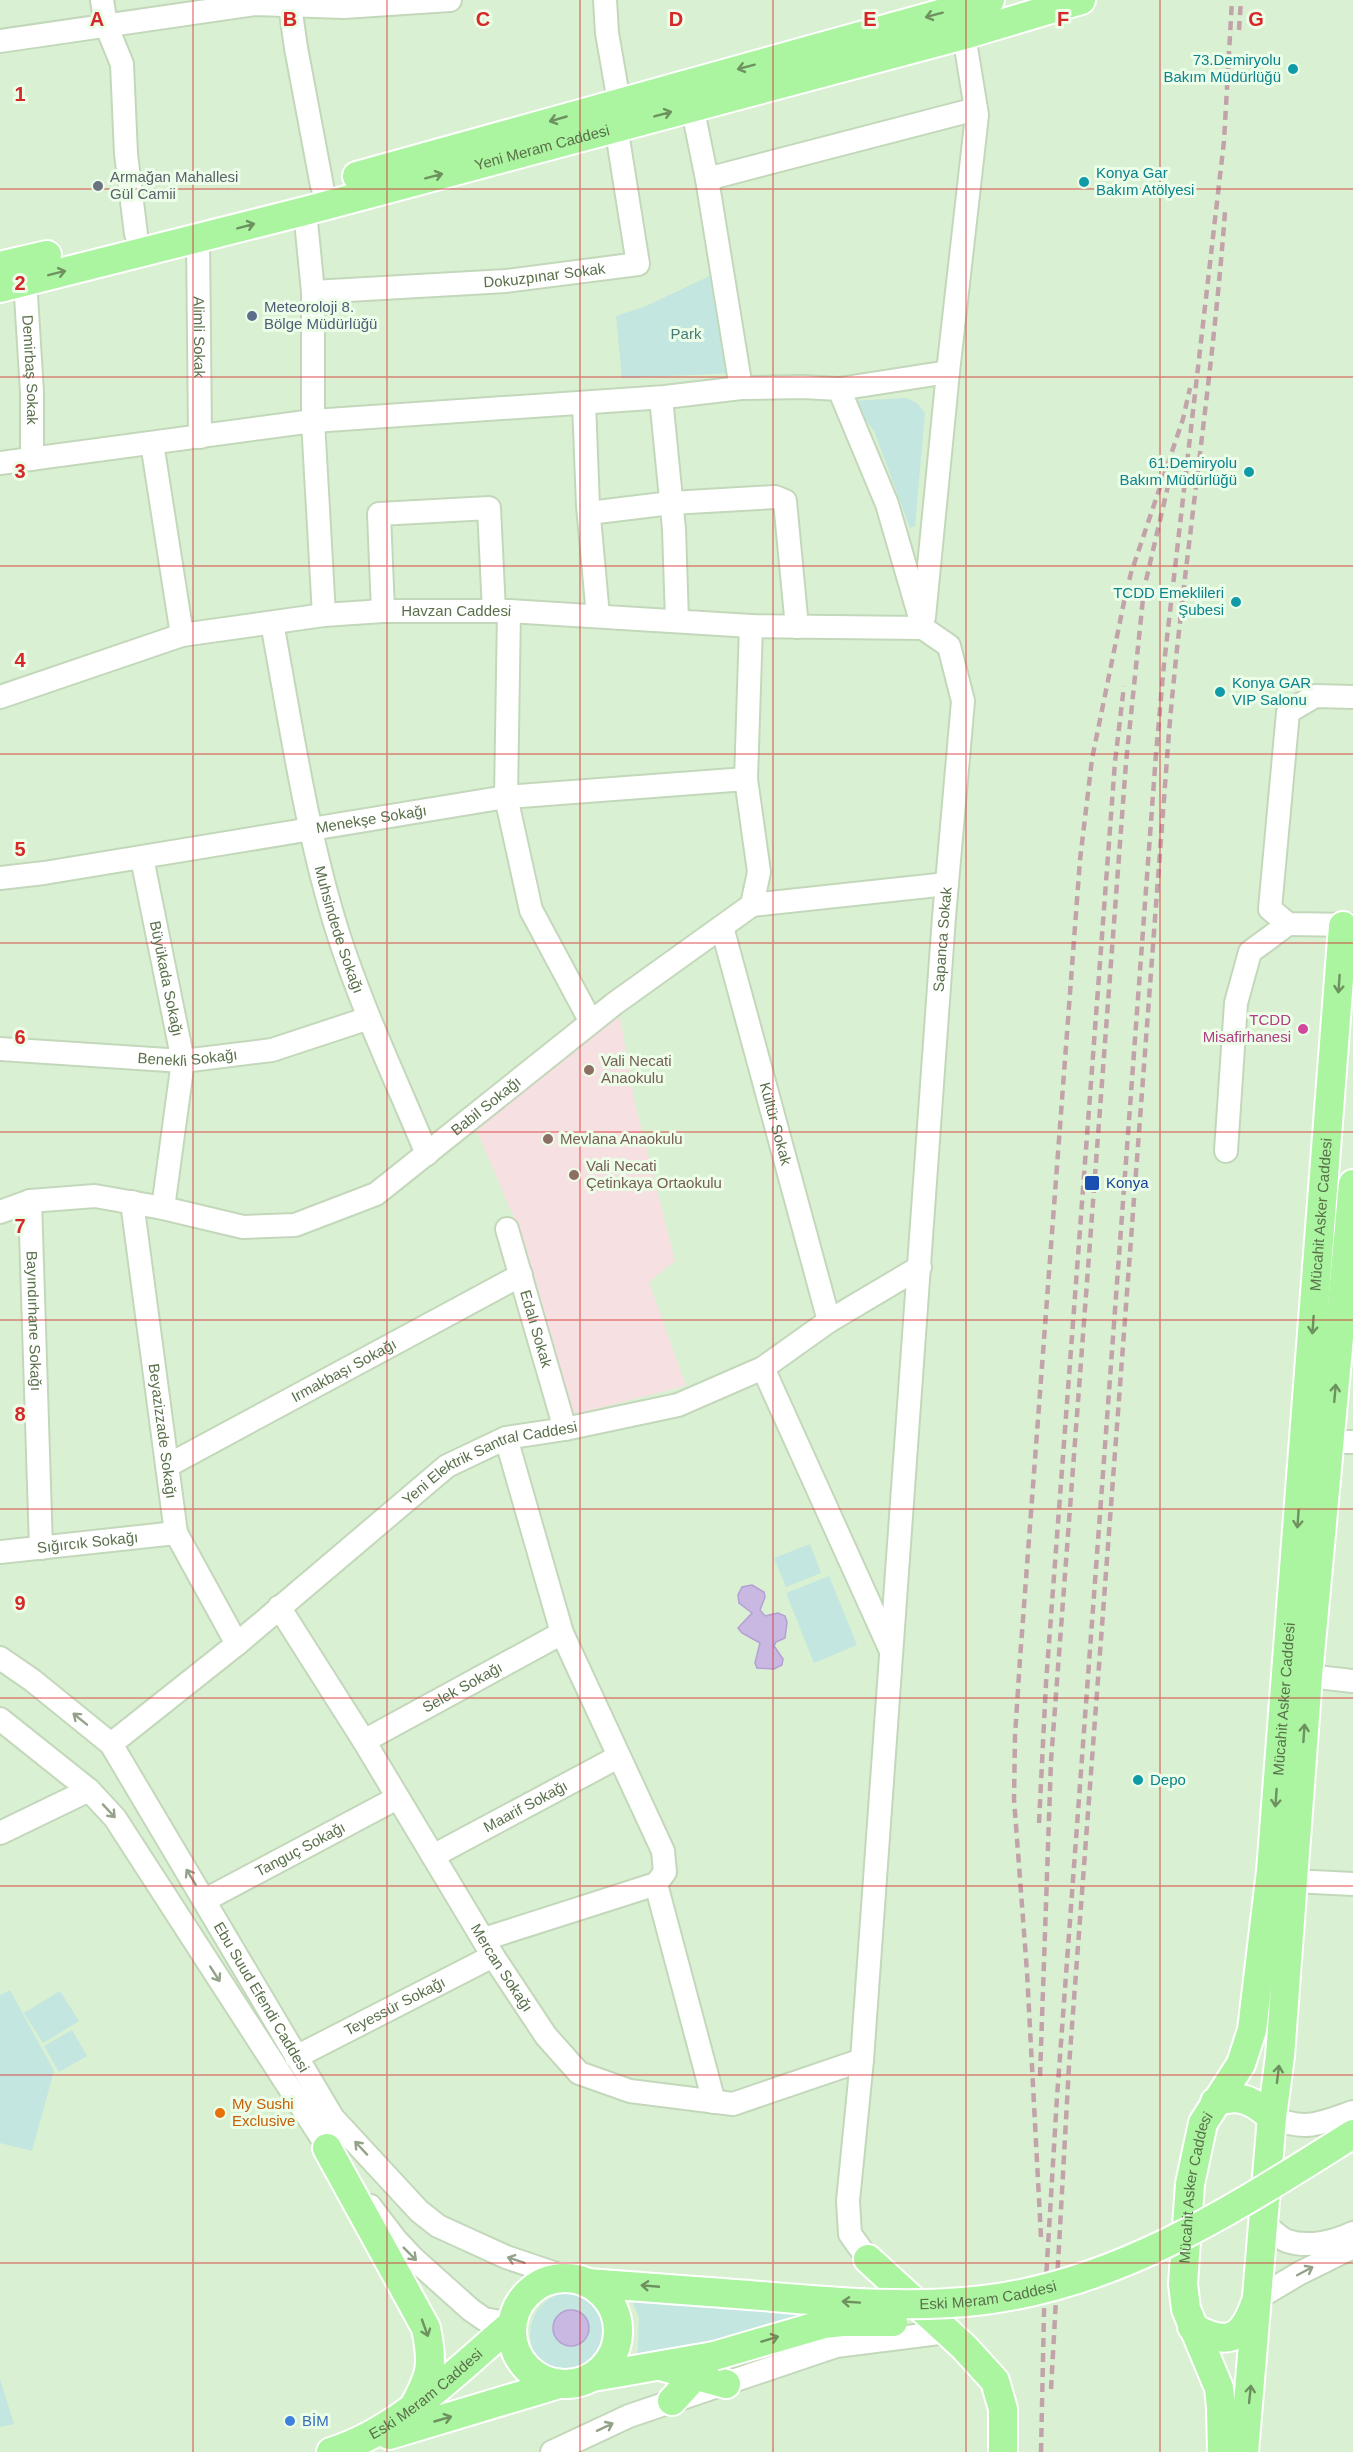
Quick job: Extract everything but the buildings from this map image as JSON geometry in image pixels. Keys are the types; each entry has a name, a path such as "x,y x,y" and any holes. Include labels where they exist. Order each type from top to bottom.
{"main road":[{"name":"Yeni Meram Caddesi","path":"0,266 618,114 692,106 964,35 1081,0"},
{"name":"Yeni Meram Caddesi","path":"13,284 305,211 981,1"},
{"name":"Mücahit Asker Caddesi","path":"1239,2452 1213,2370 1186,2309 1183,2284 1190,2184 1203,2123 1241,2064 1252,2030 1271,1871 1348,926"},
{"name":"Mücahit Asker Caddesi","path":"1239,2452 1258,2298 1272,2117 1280,2056 1308,1677 1342,1442 1353,1184"},
{"path":"1215,2102 1230,2097 1246,2100 1260,2106 1272,2117"},
{"name":"Eski Meram Caddesi","path":"579,2281 892,2304 985,2300 1060,2284 1113,2267 1160,2248 1247,2200 1353,2134"},
{"path":"327,2148 426,2328 431,2353 431,2370 412,2410"},
{"name":"Eski Meram Caddesi","path":"593,2377 714,2356 824,2324 842,2322 925,2323 978,2319 1032,2309 1081,2296 1145,2273 1191,2252 1353,2157"},
{"path":"868,2259 986,2368 995,2381 1003,2409 1003,2452"},
{"path":"339,2450 559,2384 577,2383 593,2377 609,2362 614,2353 619,2333 618,2322 604,2295 579,2281 551,2280 532,2289 519,2304 512,2324 513,2345 523,2364 539,2378 559,2384"},
{"path":"1192,2327 1210,2337 1224,2338 1239,2334 1250,2321 1258,2298"},
{"name":"Eski Meram Caddesi","path":"339,2450 412,2410 512,2324"},
{"path":"672,2402 714,2356"},
{"path":"659,2365 726,2384"}],"street":[{"path":"102,0 106,26 122,64 126,154 136,234"},
{"path":"0,41 255,2 344,8 450,0"},
{"path":"605,0 618,114"},
{"path":"290,6 322,186"},
{"path":"923,628 976,109 964,35"},
{"path":"692,106 741,388"},
{"path":"706,179 976,109"},
{"name":"Dokuzpınar Sokak","path":"313,292 506,281 638,264 618,114"},
{"path":"305,211 313,292 313,421 324,615"},
{"name":"Alimli Sokak","path":"198,238 200,437"},
{"name":"Demirbaş Sokak","path":"13,284 32,392 32,459"},
{"path":"0,463 313,421 661,398 741,388 839,389 948,372"},
{"path":"839,389 887,504 923,628"},
{"path":"661,398 671,503 677,621"},
{"path":"584,403 589,513 598,616"},
{"path":"152,443 182,635"},
{"path":"589,513 671,503 775,497 785,501 797,627"},
{"path":"383,611 379,514 489,508 501,611 506,797 531,910 591,1022"},
{"name":"Havzan Caddesi","path":"0,697 182,635 324,615 383,611 501,611 751,626 923,628"},
{"name":"Muhsindede Sokağı","path":"272,623 311,831 337,930 369,1018 427,1154"},
{"path":"751,626 746,779 759,872 753,905"},
{"name":"Sapanca Sokak","path":"868,2259 850,2234 848,2201 862,2060 947,884 963,701 950,646 923,628"},
{"path":"1348,926 1288,924 1270,909 1288,712 1315,696 1353,697"},
{"name":"Menekşe Sokağı","path":"0,878 311,831 506,797 746,779"},
{"name":"Büyükada Sokağı","path":"142,858 183,1060 163,1208"},
{"name":"Babil Sokağı","path":"0,1212 30,1201 95,1196 163,1208 243,1227 295,1225 376,1194 591,1022 753,905 947,884"},
{"path":"1226,1151 1236,1003 1250,952 1288,924"},
{"name":"Kültür Sokak","path":"722,927 829,1321"},
{"name":"Benekli Sokağı","path":"0,1049 183,1060 272,1050 369,1018"},
{"name":"Bayındırhane Sokağı","path":"30,1201 41,1548"},
{"name":"Beyazizzade Sokağı","path":"132,1202 176,1533 237,1644"},
{"name":"Edalı Sokak","path":"507,1229 566,1429"},
{"name":"Yeni Elektrik Santral Caddesi","path":"111,1744 237,1644 447,1466 506,1438 566,1429 678,1405 763,1368 829,1321 920,1267"},
{"name":"Irmakbaşı Sokağı","path":"167,1466 520,1275"},
{"path":"763,1368 892,1655"},
{"path":"506,1438 562,1633 663,1851 665,1872 656,1884 714,2102"},
{"name":"Sığırcık Sokağı","path":"0,1552 176,1533"},
{"name":"Mercan Sokağı","path":"279,1607 364,1741 489,1948 546,2036 579,2073 630,2091 733,2104 862,2060"},
{"name":"Selek Sokağı","path":"364,1741 562,1633"},
{"name":"Ebu Suud Efendi Caddesi","path":"0,1658 33,1680 111,1744 205,1900 228,1945 333,2118 419,2211 438,2226 459,2237 506,2257 579,2281"},
{"path":"1308,1677 1353,1681"},
{"name":"Ebu Suud Efendi Caddesi","path":"0,1719 89,1790 116,1818 327,2148 396,2240 471,2310 484,2319 512,2324"},
{"name":"Maarif Sokağı","path":"433,1856 618,1757"},
{"path":"0,1833 89,1790"},
{"name":"Tanguç Sokağı","path":"205,1900 397,1798"},
{"path":"1293,1881 1353,1884"},
{"name":"Teyessür Sokağı","path":"296,2057 489,1948 656,1884"},
{"path":"1272,2117 1290,2125 1315,2125 1353,2112"},
{"path":"1264,2224 1286,2241 1305,2243 1334,2242 1353,2233"},
{"path":"1258,2298 1300,2273 1353,2247"},
{"path":"552,2452 629,2416 836,2346 947,2332"}],"shaded area":[{"path":"0,0 1353,0 1353,2452 0,2452"},
{"name":"Vali Necati Çetinkaya Ortaokulu","path":"619,1012 635,1103 675,1261 649,1282 686,1386 572,1415 515,1220 476,1129"},
{"path":"752,1585 764,1592 765,1597 760,1610 765,1616 778,1613 785,1616 787,1622 785,1638 776,1642 774,1646 783,1659 782,1665 774,1669 757,1668 755,1663 760,1643 742,1633 738,1628 752,1613 739,1603 738,1595 742,1587"},
{"path":"571,2310 583,2316 589,2328 583,2340 571,2346 559,2340 553,2328 559,2316"}],"green space":[{"name":"Park","path":"718,272 738,373 622,378 616,316 646,306"},
{"path":"906,398 917,403 925,413 915,526 910,528 874,431 851,401"},
{"path":"810,1544 821,1573 786,1587 774,1558"},
{"path":"829,1576 857,1645 814,1663 786,1593"},
{"path":"10,1990 54,2071 32,2151 0,2143 0,1995"},
{"path":"60,1991 79,2021 43,2043 24,2013"},
{"path":"72,2030 87,2056 59,2072 44,2046"},
{"path":"572,2292 595,2299 607,2311 614,2334 607,2357 595,2369 572,2376 549,2369 537,2357 530,2334 537,2311 549,2299"},
{"path":"631,2298 663,2305 819,2312 637,2366 639,2317"},
{"path":"0,2379 14,2424 0,2427"}],"railway":[{"path":"1041,2452 1044,2312 1057,2097 1156,754 1164,664 1224,141 1232,0"},
{"path":"1239,30 1241,0"},
{"path":"1051,2389 1069,2066 1169,732 1213,342 1225,212"},
{"path":"1041,2237 1027,1972 1014,1799 1015,1736 1080,860 1092,759 1124,602 1131,573 1183,419 1190,388"},
{"path":"1040,2076 1051,1761 1126,763 1144,589 1168,486"},
{"path":"1039,1823 1046,1683 1115,762 1124,686"}],"place":[{"name":"73.Demiryolu Bakım Müdürlüğü","path":"1293,69"},
{"name":"Konya Gar Bakım Atölyesi","path":"1084,182"},
{"name":"Armağan Mahallesi Gül Camii","path":"98,186"},
{"name":"Meteoroloji 8. Bölge Müdürlüğü","path":"252,316"},
{"name":"61.Demiryolu Bakım Müdürlüğü","path":"1249,472"},
{"name":"TCDD Emeklileri Şubesi","path":"1236,602"},
{"name":"Konya GAR VIP Salonu","path":"1220,692"},
{"name":"TCDD Misafirhanesi","path":"1303,1029"},
{"name":"Vali Necati Anaokulu","path":"589,1070"},
{"name":"Mevlana Anaokulu","path":"548,1139"},
{"name":"Vali Necati Çetinkaya Ortaokulu","path":"574,1175"},
{"name":"Konya","path":"1092,1183"},
{"name":"Depo","path":"1138,1780"},
{"name":"My Sushi Exclusive","path":"220,2113"},
{"name":"BİM","path":"290,2421"}]}
